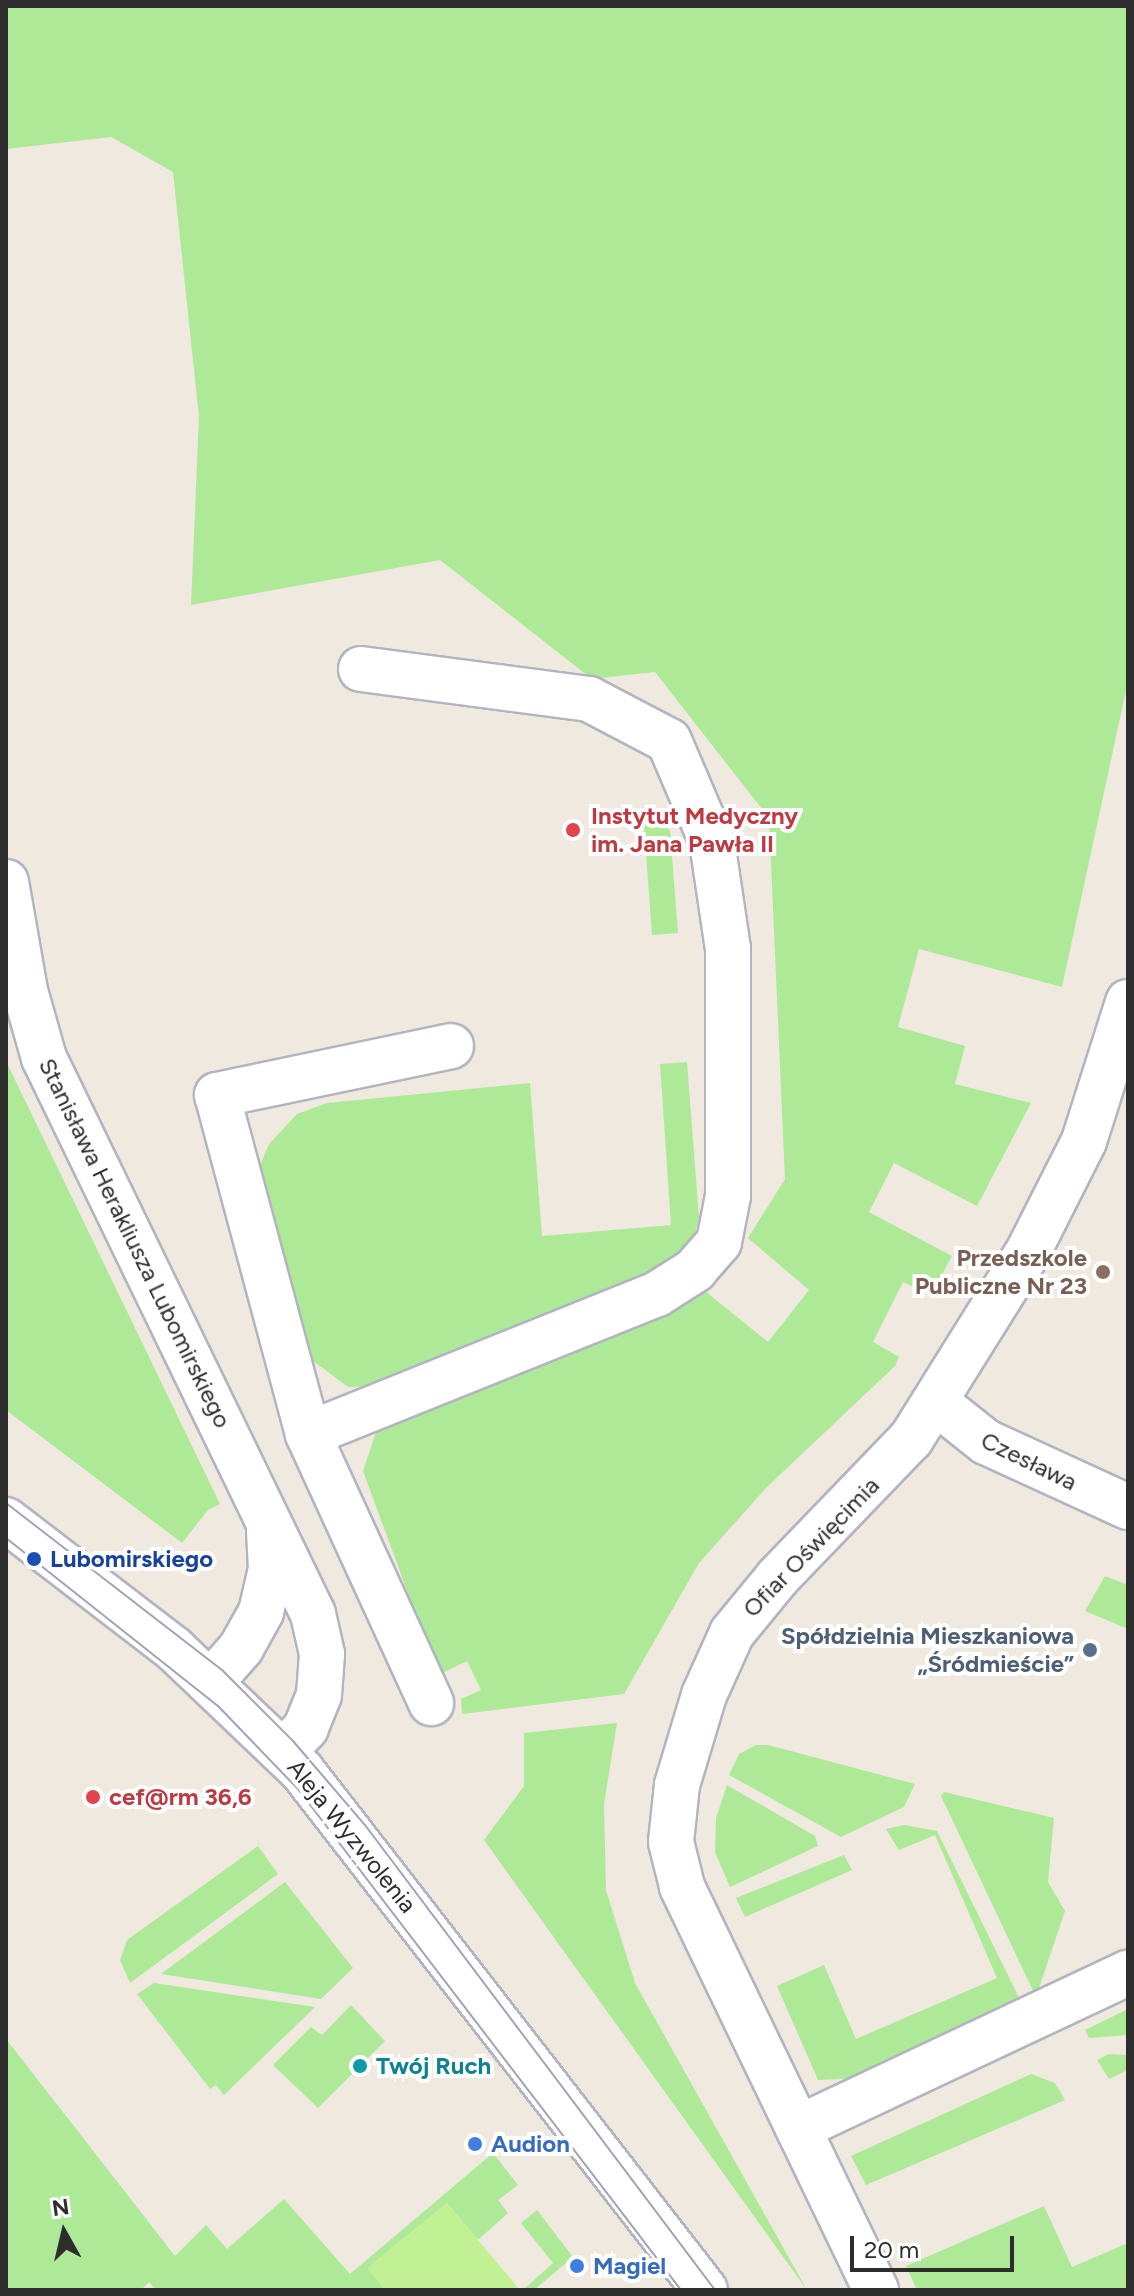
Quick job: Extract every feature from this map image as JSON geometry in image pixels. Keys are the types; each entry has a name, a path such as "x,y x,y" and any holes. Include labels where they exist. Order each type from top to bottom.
{"street":[{"path":"308,1434 657,1294 695,1270 719,1242 727,1221 728,949 712,842 669,741 589,699 361,669"},
{"name":"Stanisława Herakliusza Lubomirskiego","path":"6,882 25,991 44,1058 313,1614 321,1643 315,1709 306,1728 283,1752"},
{"name":"Ofiar Oświęcimia","path":"876,2290 682,1886 671,1842 677,1785 704,1695 732,1633 778,1577 888,1467 938,1404 1076,1159 1128,1002"},
{"path":"431,1703 308,1434 217,1095 451,1046"},
{"name":"Czesława","path":"938,1404 986,1442 1128,1507"},
{"name":"Stanisława Herakliusza Lubomirskiego","path":"212,1681 249,1637 266,1594 272,1546 262,1505"},
{"name":"Aleja Wyzwolenia","path":"6,1520 212,1681 283,1752 359,1840 640,2208"},
{"path":"798,2128 1128,1973"},
{"path":"640,2208 679,2290"},
{"path":"640,2208 705,2290"}],"green space":[{"path":"6,6 1128,6 1128,681 1062,987 919,949 898,1027 965,1046 955,1084 1031,1103 977,1206 894,1163 869,1212 952,1256 931,1295 903,1282 873,1342 899,1357 895,1366 767,1487 699,1563 624,1694 462,1714 461,1699 481,1690 467,1661 438,1675 363,1471 378,1426 700,1287 768,1342 809,1290 748,1238 785,1179 769,818 655,672 592,679 440,560 191,605 199,417 173,172 111,137 6,149"},
{"path":"643,812 660,819 670,831 678,933 652,935"},
{"path":"6,1061 220,1504 208,1510 182,1543 6,1410"},
{"path":"687,1062 699,1218 692,1245 676,1263 374,1386 348,1387 312,1360 257,1172 269,1144 297,1114 327,1103 530,1083 542,1236 671,1225 660,1064"},
{"path":"1105,1576 1128,1585 1128,1629 1085,1611"},
{"path":"617,1723 604,1804 606,1890 635,1983 807,2290 484,1840 524,1786 524,1733"},
{"path":"756,1745 768,1745 915,1784 904,1807 841,1837 729,1775 739,1754"},
{"path":"727,1785 815,1836 818,1846 730,1887 715,1852 716,1818"},
{"path":"944,1792 1054,1818 1048,1882 1065,1911 1036,1997 941,1796"},
{"path":"904,1825 937,1831 1024,2008 864,2078 818,2080 777,1986 824,1965 856,2039 997,1978 935,1835 899,1850 886,1829"},
{"path":"258,1846 278,1874 130,1983 120,1960 127,1940"},
{"path":"844,1855 852,1870 745,1917 736,1898"},
{"path":"285,1882 353,1968 321,1999 161,1974"},
{"path":"154,1983 315,2007 224,2095 216,2085 210,2089 137,1994"},
{"path":"351,2005 385,2041 318,2108 273,2065 311,2027 322,2035"},
{"path":"1128,2009 1128,2035 1089,2038 1085,2030"},
{"path":"6,2039 175,2256 206,2225 227,2249 284,2199 350,2274 493,2153 518,2185 498,2200 508,2213 478,2240 447,2203 368,2268 385,2290 156,2290 149,2282 141,2290 6,2290"},
{"path":"1109,2054 1128,2055 1128,2070 1109,2079 1097,2060"},
{"path":"1031,2074 1055,2083 1065,2100 866,2185 851,2156"},
{"path":"447,2203 520,2290 385,2290 368,2268"},
{"path":"1044,2206 1072,2267 1128,2243 1128,2289 917,2290 906,2266"},
{"path":"537,2210 573,2257 534,2290 523,2290 553,2263 521,2223"}],"tram line":[{"path":"6,1503 222,1670 293,1741 365,1825 715,2290"},
{"path":"6,1538 218,1706 298,1789 681,2290"}],"place":[{"name":"Instytut Medyczny im. Jana Pawła II","path":"573,830"},
{"name":"Przedszkole Publiczne Nr 23","path":"1103,1272"},
{"name":"Lubomirskiego","path":"34,1559"},
{"name":"Spółdzielnia Mieszkaniowa „Śródmieście”","path":"1090,1650"},
{"name":"cef@rm 36,6","path":"93,1797"},
{"name":"Twój Ruch","path":"360,2066"},
{"name":"Audion","path":"475,2144"},
{"name":"Magiel","path":"577,2266"}]}
